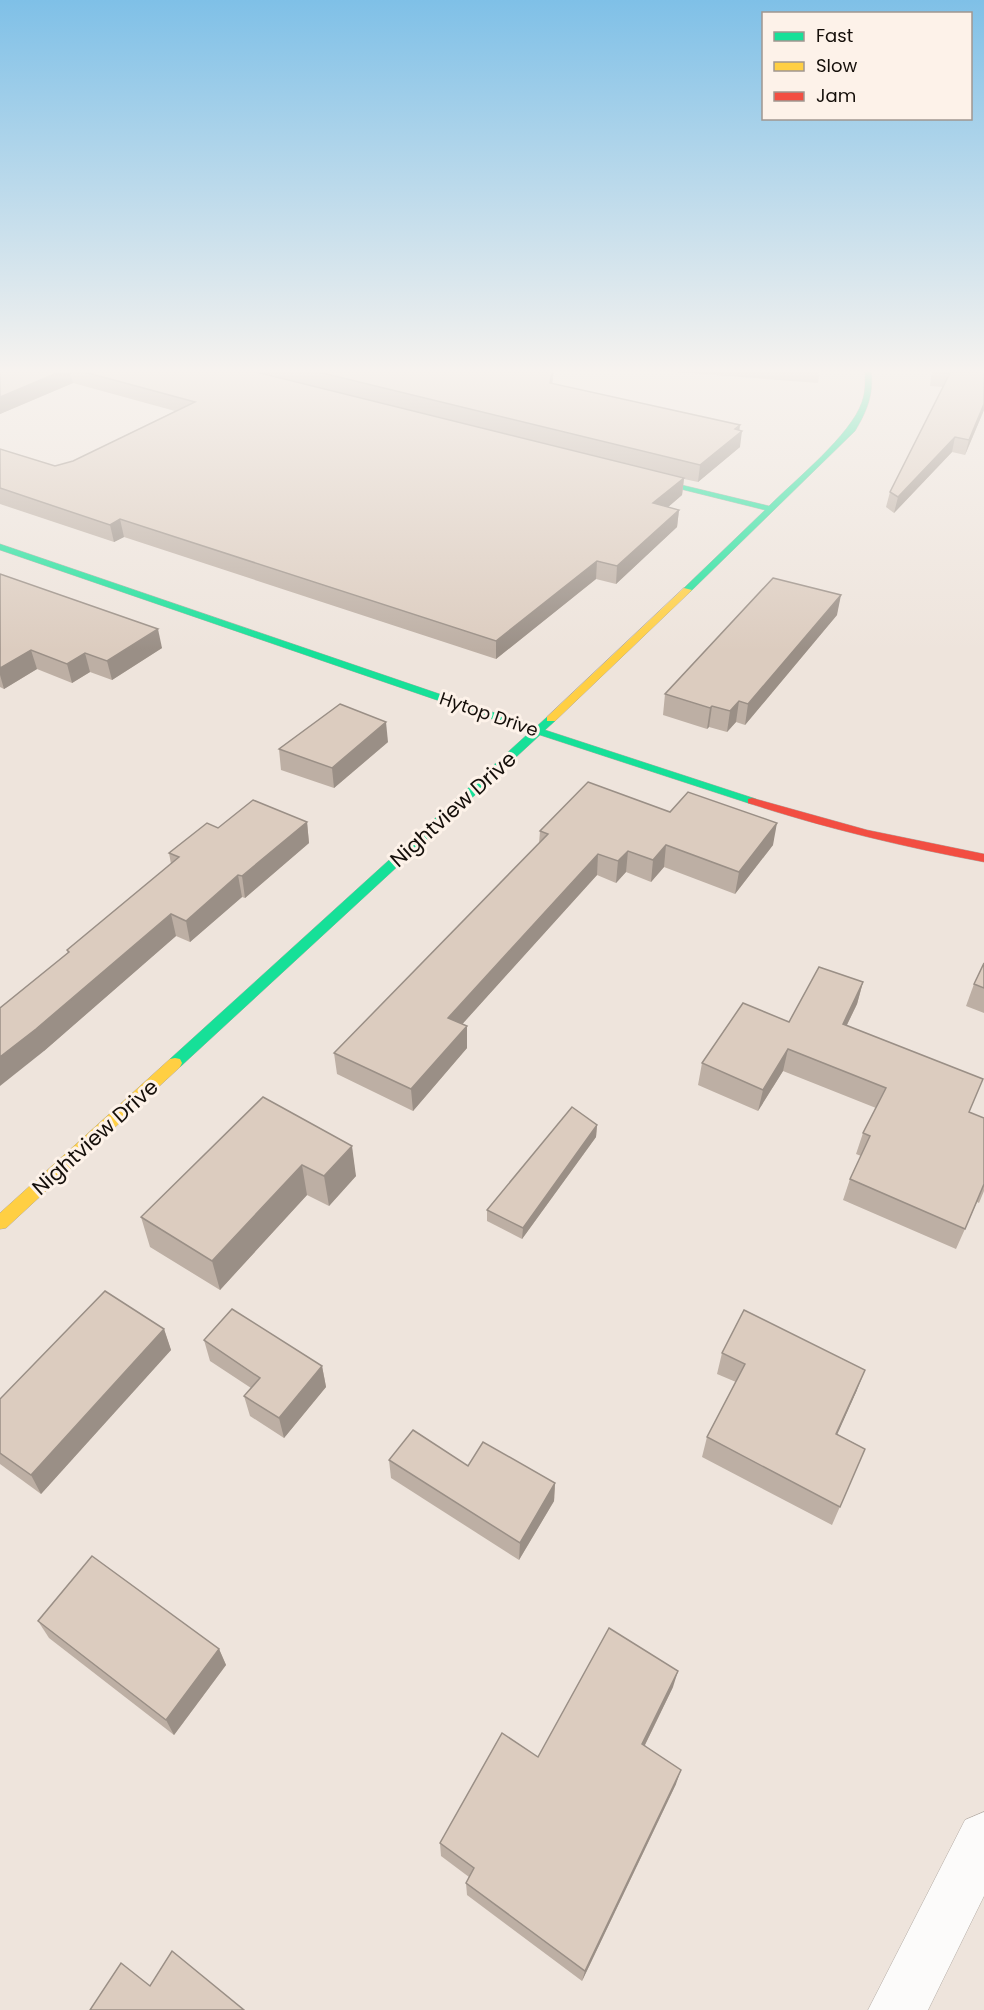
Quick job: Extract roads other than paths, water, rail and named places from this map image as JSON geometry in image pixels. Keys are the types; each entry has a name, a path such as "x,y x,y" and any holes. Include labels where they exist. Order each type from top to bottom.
{"street":[{"name":"Nightview Drive","path":"0,1223 538,731 817,464"},
{"path":"623,472 772,509"},
{"name":"Hytop Drive","path":"0,547 538,731 813,821 921,847 984,858"},
{"path":"897,2010 984,1839"}]}
